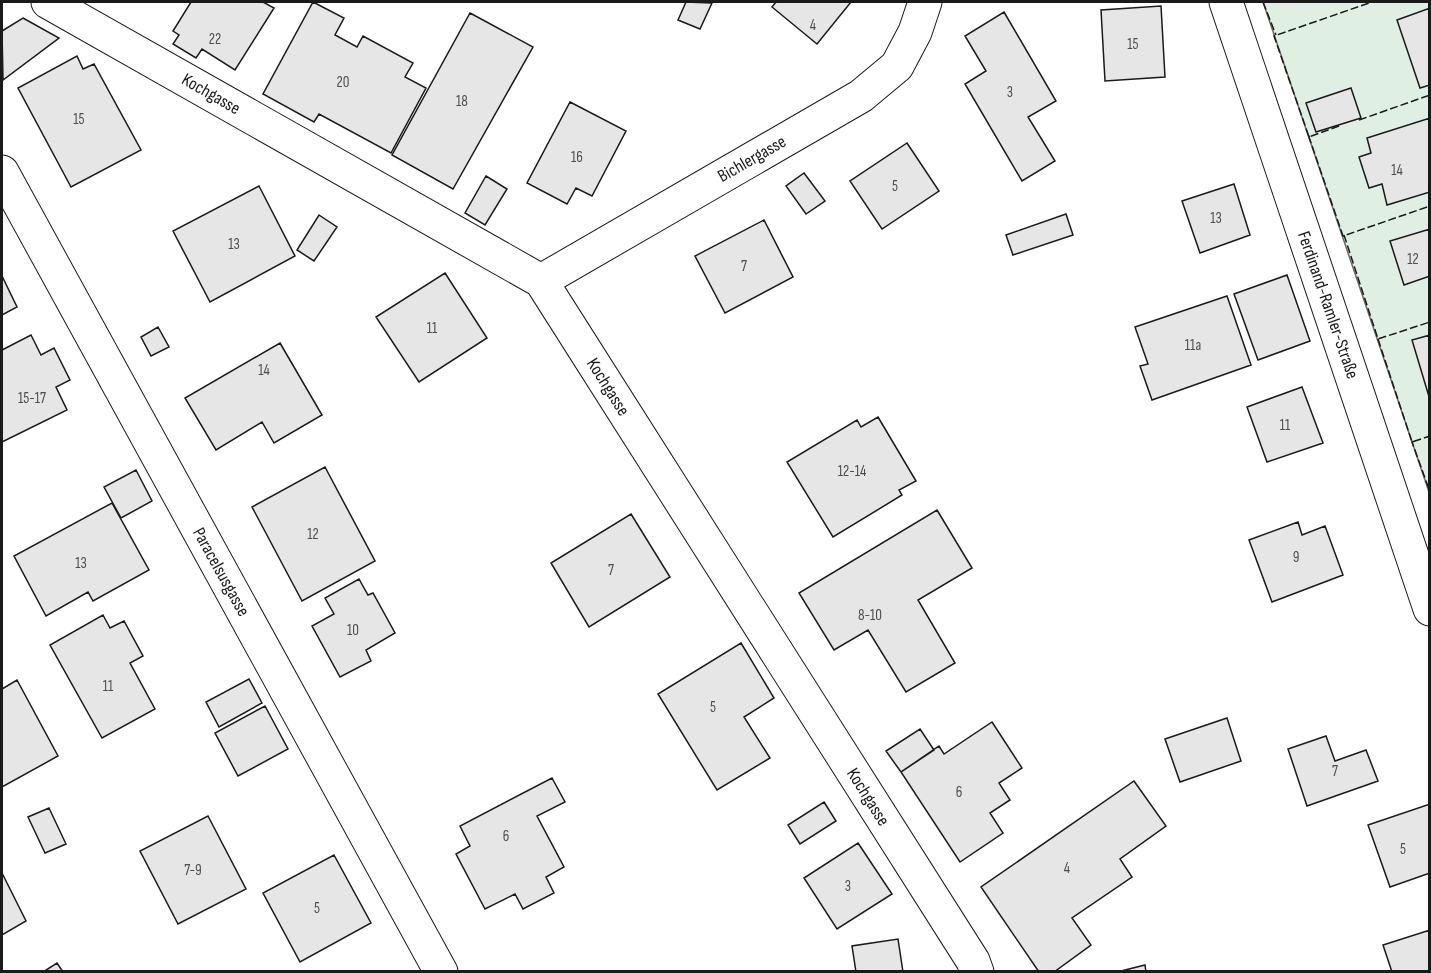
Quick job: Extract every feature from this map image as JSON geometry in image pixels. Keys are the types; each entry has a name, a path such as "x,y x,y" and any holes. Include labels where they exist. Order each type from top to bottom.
{"street":[{"name":"Kochgasse","path":"48,2 541,281 960,941 977,972"},
{"name":"Bichlergasse","path":"541,281 861,96 897,66 915,32 925,2"},
{"name":"Ferdinand-Ramler-Straße","path":"1226,2 1430,609"},
{"name":"Paracelsusgasse","path":"2,172 441,972"}],"green space":[{"path":"1263,2 1429,2 1429,492"}],"building":[{"path":"191,2 263,2 274,8 235,70 202,49 196,58 173,44 179,35 173,31"},
{"path":"313,2 344,18 335,35 357,47 363,36 413,63 405,77 426,88 391,153 319,114 314,122 263,94"},
{"path":"686,2 712,3 700,29 678,20"},
{"path":"776,2 851,2 817,44 772,7"},
{"path":"1161,6 1165,77 1105,81 1101,10"},
{"path":"1430,8 1430,85 1420,88 1397,20"},
{"path":"1004,12 1056,101 1028,117 1055,161 1022,181 965,84 986,71 965,36"},
{"path":"470,13 533,47 453,189 392,155"},
{"path":"23,18 59,38 3,80 2,31"},
{"path":"77,56 83,69 94,64 141,150 71,187 18,88"},
{"path":"1351,88 1361,118 1316,132 1306,103"},
{"path":"570,102 626,131 592,196 576,188 567,204 527,183"},
{"path":"1430,118 1430,192 1387,205 1382,184 1369,188 1359,157 1371,153 1367,138"},
{"path":"907,143 939,191 882,229 850,181"},
{"path":"804,173 825,201 806,214 786,186"},
{"path":"486,176 507,189 485,225 465,213"},
{"path":"1234,184 1250,235 1200,253 1182,201"},
{"path":"259,186 295,256 210,302 173,231"},
{"path":"1066,214 1073,235 1013,255 1006,235"},
{"path":"319,215 337,227 314,261 297,250"},
{"path":"764,220 793,277 725,313 695,256"},
{"path":"1430,229 1430,276 1404,285 1390,241"},
{"path":"445,273 487,338 419,382 376,317"},
{"path":"1287,275 1310,341 1258,360 1234,294"},
{"path":"2,276 17,307 2,315"},
{"path":"1227,296 1251,365 1152,400 1140,366 1148,364 1135,327"},
{"path":"158,327 169,347 151,356 141,337"},
{"path":"31,335 41,355 54,348 70,380 56,387 67,410 2,442 2,350"},
{"path":"1430,335 1430,400 1412,340"},
{"path":"280,343 322,415 274,443 262,422 216,450 185,398"},
{"path":"1302,387 1323,443 1267,462 1247,407"},
{"path":"878,417 916,481 899,490 902,495 833,537 787,462 857,420 861,427"},
{"path":"325,467 375,561 302,601 252,507"},
{"path":"136,470 152,501 121,518 104,487"},
{"path":"112,503 149,570 93,601 88,592 46,616 14,556"},
{"path":"937,510 972,568 918,600 955,663 906,692 868,630 834,650 799,593"},
{"path":"631,514 670,577 589,627 551,563"},
{"path":"1298,522 1302,535 1325,526 1343,575 1272,602 1249,540"},
{"path":"359,579 368,595 373,593 395,633 366,650 371,661 340,677 312,626 334,614 325,598"},
{"path":"103,615 110,628 124,621 143,656 130,663 155,709 102,738 50,645"},
{"path":"741,643 774,698 744,717 770,758 717,790 658,694"},
{"path":"249,679 262,703 219,727 206,702"},
{"path":"17,680 58,756 2,787 2,689"},
{"path":"265,706 288,749 238,776 215,733"},
{"path":"1227,718 1241,761 1180,782 1165,739"},
{"path":"992,722 1022,768 999,783 1010,800 990,813 1003,833 960,862 901,772 939,746 944,754"},
{"path":"920,729 934,750 901,772 886,751"},
{"path":"1326,736 1335,761 1366,750 1378,781 1307,806 1288,749"},
{"path":"552,778 565,802 537,816 564,867 546,877 554,893 523,909 515,894 485,909 456,854 470,846 460,826"},
{"path":"1134,781 1166,826 1120,859 1132,877 1072,918 1091,945 1054,972 1039,972 981,887"},
{"path":"824,802 836,821 800,844 788,825"},
{"path":"1430,804 1430,873 1390,887 1368,825"},
{"path":"49,808 66,844 45,853 28,817"},
{"path":"208,816 246,889 178,924 140,851"},
{"path":"858,843 892,894 837,929 804,878"},
{"path":"334,855 371,923 300,962 263,893"},
{"path":"2,873 26,921 2,935"},
{"path":"1430,930 1430,972 1392,972 1383,945"},
{"path":"898,939 903,972 856,972 852,946"},
{"path":"57,963 63,972 43,972"},
{"path":"1145,965 1146,972 1117,972"}],"fence":[{"path":"1263,2 1276,35"},
{"path":"1339,126 1309,137 1274,36 1372,2"},
{"path":"1359,120 1430,95"},
{"path":"1310,136 1343,236 1430,206"},
{"path":"1344,235 1378,339 1430,322"},
{"path":"1378,339 1412,442 1430,436"},
{"path":"1415,441 1412,442 1430,492"}]}
